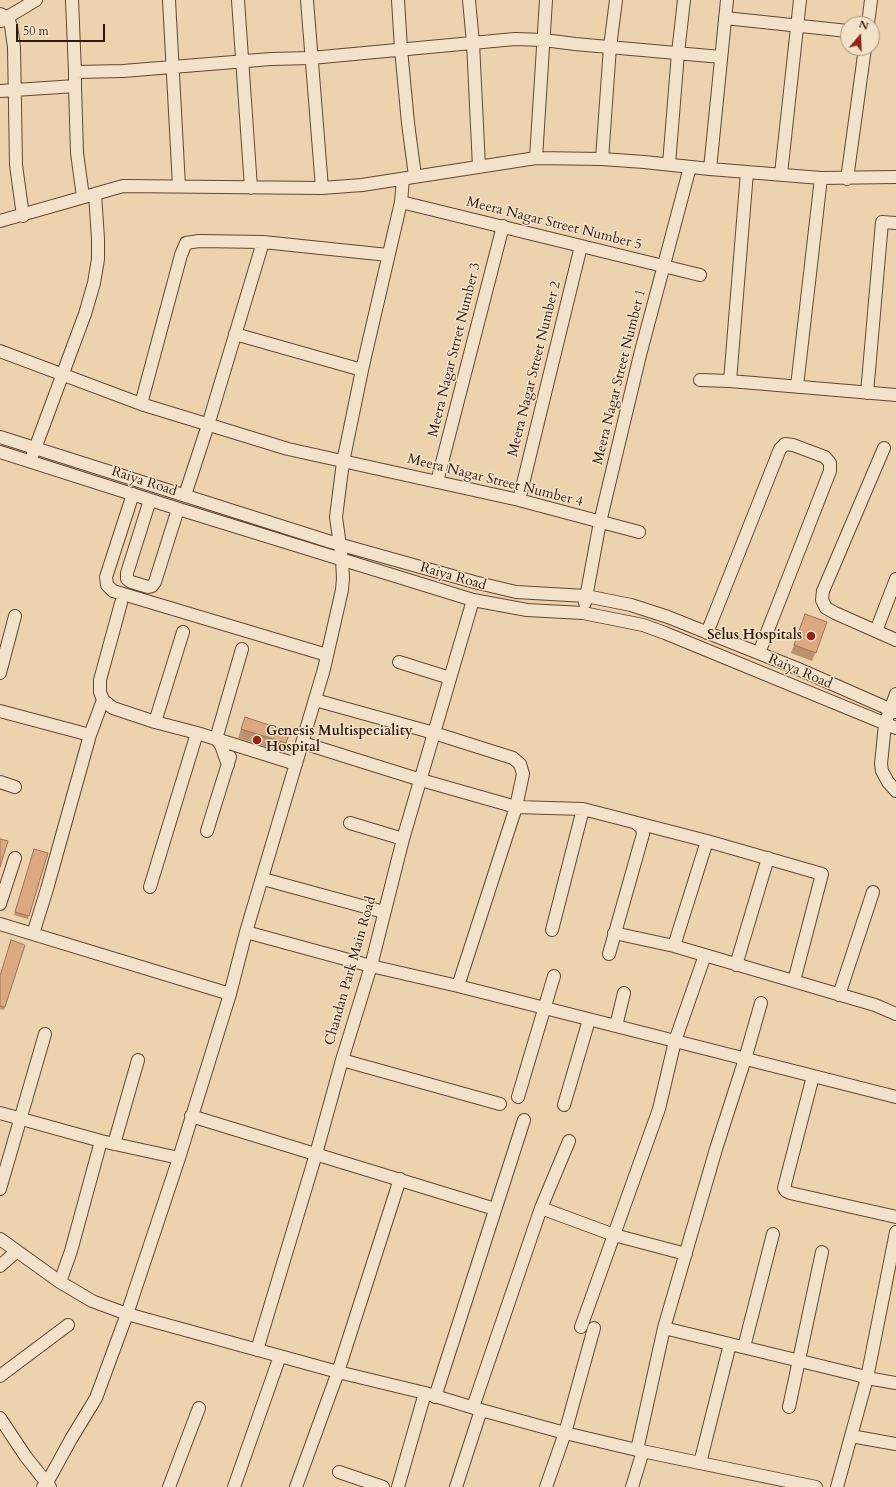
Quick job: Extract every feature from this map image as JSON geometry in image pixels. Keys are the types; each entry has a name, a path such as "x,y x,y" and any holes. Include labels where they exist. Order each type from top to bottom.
{"street":[{"path":"23,216 16,164 14,47 11,26 2,18 36,0"},
{"path":"72,0 77,153 83,197"},
{"path":"169,0 179,186"},
{"path":"238,0 251,188"},
{"path":"307,0 322,188"},
{"path":"398,0 408,123 416,176"},
{"path":"470,0 479,167"},
{"path":"536,158 546,0"},
{"path":"602,159 610,47 616,0"},
{"path":"669,164 684,0"},
{"path":"710,169 727,0"},
{"path":"781,174 800,0"},
{"path":"869,16 872,0"},
{"path":"725,18 840,30"},
{"path":"75,72 123,71 242,61 311,58 515,39 544,40 721,57"},
{"path":"847,179 864,56"},
{"path":"0,91 75,86"},
{"path":"0,221 23,216 123,186 322,188 362,185 536,158 602,159 821,178 847,179 896,177"},
{"name":"Meera Nagar Street Number 1","path":"583,613 600,522 640,355 690,167"},
{"path":"730,381 747,172"},
{"path":"797,386 821,178"},
{"path":"0,1418 46,1486 71,1439 96,1398 127,1314 179,1158 230,994 246,932 303,743 327,655 342,590 342,560 336,517 344,462 362,370 401,202 403,179"},
{"path":"29,461 63,375 85,314 94,283 98,259 95,194"},
{"name":"Meera Nagar Street Number 5","path":"401,202 700,275"},
{"path":"867,393 882,222 896,223"},
{"name":"Meera Nagar Strret Number 3","path":"437,482 503,226"},
{"path":"141,404 181,255 186,243 198,241 262,242 388,255"},
{"path":"185,495 208,425 262,242"},
{"name":"Meera Nagar Street Number 2","path":"518,500 581,246"},
{"path":"235,334 362,370"},
{"name":"Meera Nagar Street Number 4","path":"0,351 141,404 288,449 518,500 639,532"},
{"path":"700,380 797,386 896,395"},
{"name":"Raiya Road","path":"0,437 340,544 474,582 516,592 586,596 630,605 668,617 707,632 893,710"},
{"path":"707,632 780,449 785,444 792,445 825,457 830,463 830,471 759,654"},
{"path":"884,448 823,591 822,600 826,608 835,613 896,640"},
{"name":"Raiya Road","path":"0,452 178,509 473,600 527,610 583,613 615,618 665,633 890,726"},
{"path":"133,494 106,577 107,585 113,591 327,655"},
{"path":"150,500 128,573 127,579 130,582 148,587 152,586 155,582 178,509"},
{"path":"876,631 896,579"},
{"name":"Chandan Park Main Road","path":"257,1350 371,966 403,838 473,600"},
{"path":"122,604 100,680 100,692 103,700 112,708 235,745 297,761 324,750"},
{"path":"0,674 16,616"},
{"path":"155,722 183,632"},
{"path":"216,739 242,649"},
{"path":"400,662 450,678"},
{"path":"896,694 881,764 882,771 888,782 896,791"},
{"path":"32,934 47,889 90,735 103,700"},
{"path":"315,700 434,733 513,758 520,764 523,774 516,807 458,986"},
{"path":"0,711 90,735"},
{"path":"150,887 197,733"},
{"path":"216,739 221,745 228,765"},
{"path":"303,743 421,780 516,807 583,809 707,841 822,874 794,982"},
{"path":"207,830 235,745"},
{"path":"0,782 15,787"},
{"path":"552,930 583,809"},
{"path":"350,823 403,838"},
{"path":"609,954 643,834 642,828 637,824"},
{"path":"674,946 707,841"},
{"path":"0,904 15,858"},
{"path":"736,965 768,858"},
{"path":"262,879 384,912"},
{"path":"840,995 874,892"},
{"path":"0,924 230,994"},
{"path":"246,932 371,966 458,986 896,1097"},
{"path":"614,932 705,955 875,1005 896,1014"},
{"path":"580,1328 659,1109 675,1041 705,955"},
{"path":"518,1097 554,976"},
{"path":"616,1026 624,993"},
{"path":"632,1487 664,1328 716,1149 745,1059 760,1003"},
{"path":"564,1105 589,1020"},
{"path":"0,1189 45,1034"},
{"path":"114,1144 138,1060"},
{"path":"342,1060 500,1104"},
{"path":"813,1076 784,1188 790,1193 896,1217"},
{"path":"0,1113 114,1144 179,1158"},
{"path":"191,1116 495,1209"},
{"path":"398,1487 495,1209 524,1120"},
{"path":"60,1282 71,1251 101,1140"},
{"path":"456,1487 477,1409 542,1208 569,1141"},
{"path":"296,1487 338,1372 400,1179"},
{"path":"542,1208 614,1235 686,1254"},
{"path":"837,1487 866,1378 896,1232"},
{"path":"744,1347 773,1234"},
{"path":"0,1239 60,1282 92,1301 127,1314 338,1372 430,1395 565,1433 640,1451 816,1487"},
{"path":"0,1266 17,1251"},
{"path":"789,1407 822,1252"},
{"path":"0,1376 68,1325"},
{"path":"546,1487 565,1433 594,1328"},
{"path":"664,1328 858,1374 866,1378 896,1383"},
{"path":"700,1463 730,1344"},
{"path":"234,1487 280,1356"},
{"path":"169,1487 199,1408"},
{"path":"851,1436 896,1444"},
{"path":"339,1472 383,1487"}],"building":[{"path":"805,614 827,622 816,653 794,645"},
{"path":"245,717 290,732 286,743 241,729"},
{"path":"0,839 8,841 0,867"},
{"path":"34,849 48,853 29,916 15,912"},
{"path":"11,940 25,945 5,1007 0,1006 0,976"}],"place":[{"name":"Selus Hospitals","path":"811,636"},
{"name":"Genesis Multispeciality Hospital","path":"257,740"}]}
